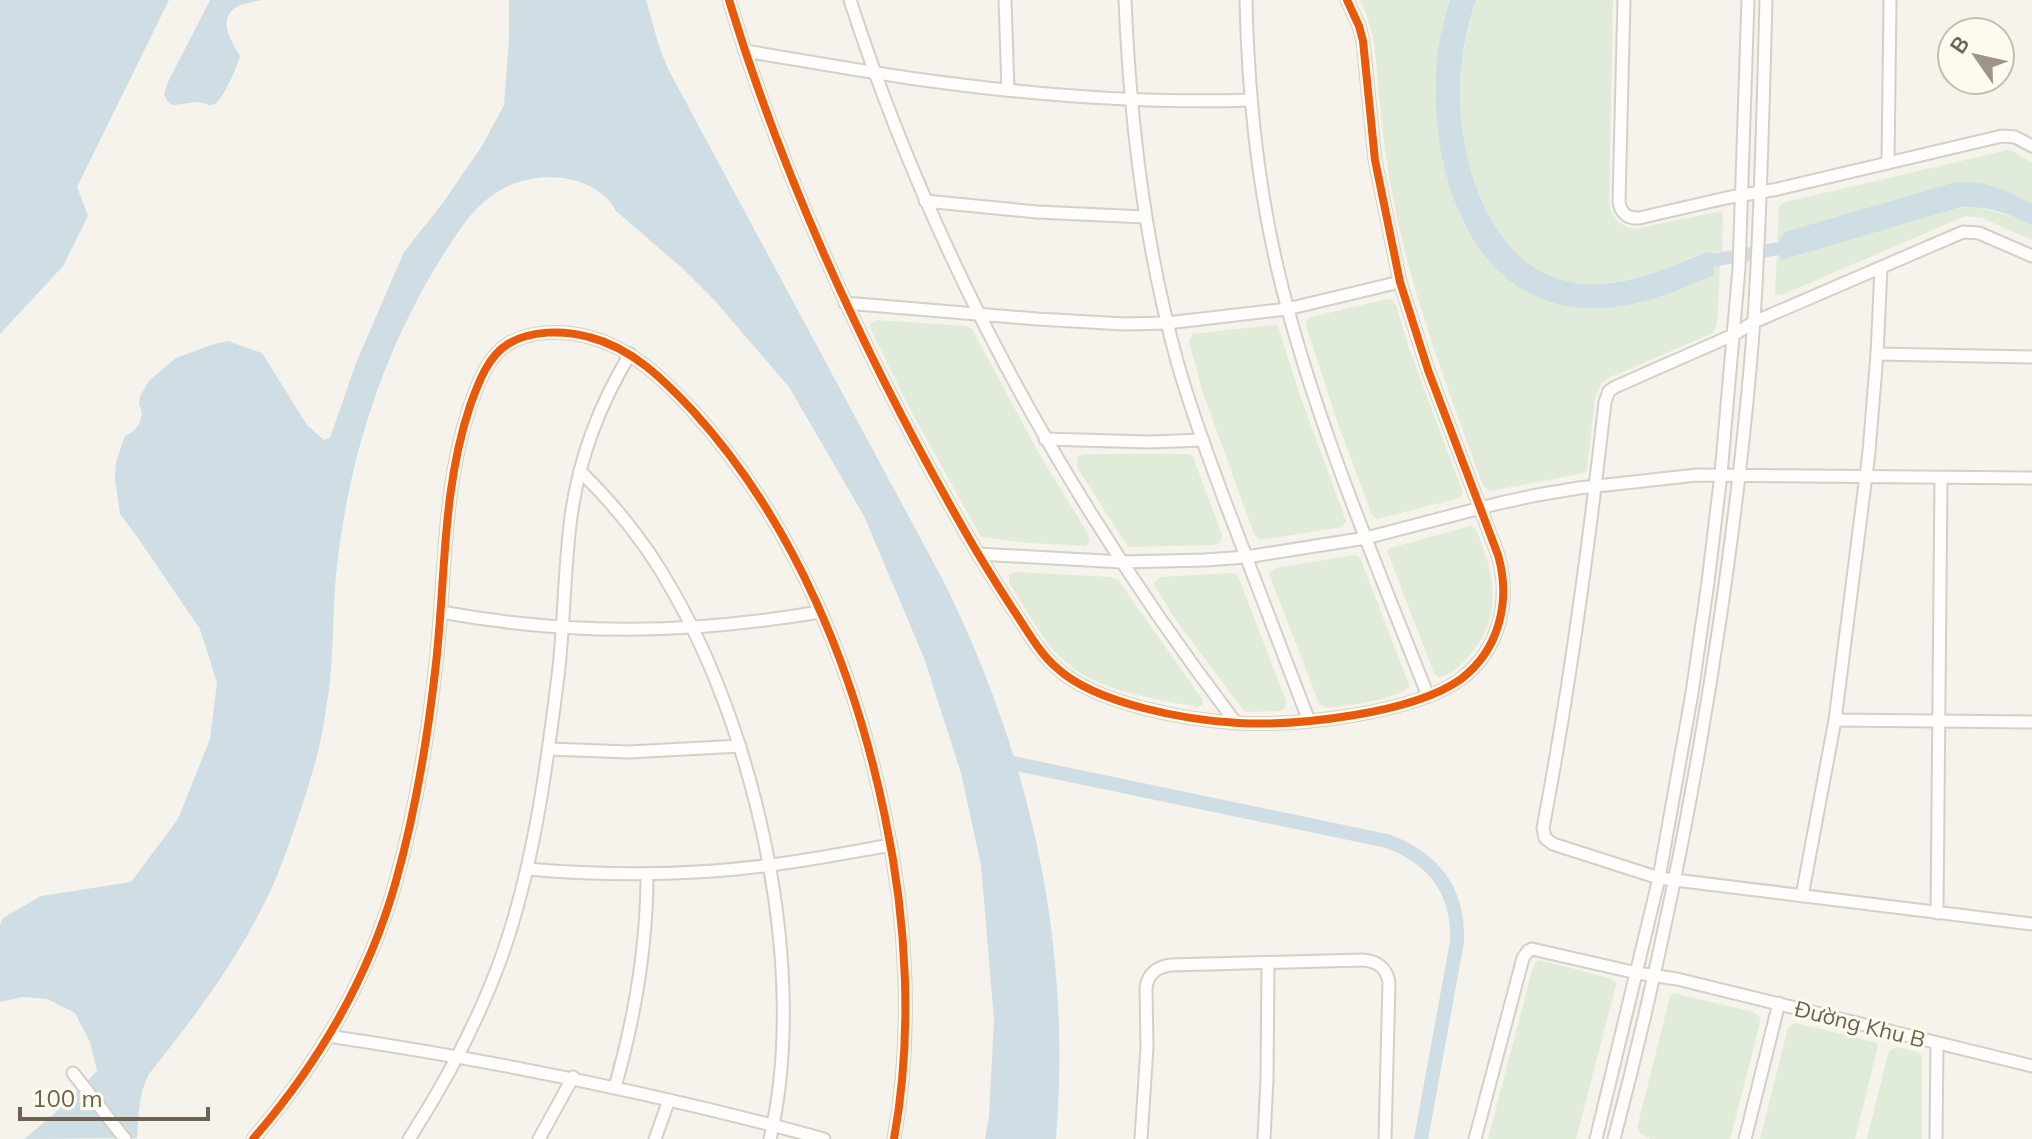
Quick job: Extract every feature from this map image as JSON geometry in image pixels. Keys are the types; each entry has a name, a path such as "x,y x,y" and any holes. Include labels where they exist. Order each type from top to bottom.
{"street":[{"path":"729,0 797,193 845,303 907,426 978,554 1042,652 1069,678 1093,691 1141,707 1236,723 1309,721 1363,713 1428,696 1472,669 1492,642 1502,614 1502,570 1428,370 1400,282 1375,160 1363,41 1347,0"},
{"path":"850,0 874,73 925,201 979,315 1045,439 1163,624 1236,723"},
{"path":"1005,0 1008,90"},
{"path":"1125,0 1130,99 1145,217 1167,323 1203,440 1309,721"},
{"path":"1246,0 1251,100 1260,180 1287,309 1366,538 1428,696"},
{"path":"1624,0 1619,201 1621,210 1631,217 1639,218 1761,192 2009,135 2032,146"},
{"path":"1748,0 1739,268 1721,474 1692,693 1659,878 1597,1135 1615,1139 1676,880 1713,666 1739,474 1754,322 1766,0"},
{"path":"1888,163 1890,0"},
{"path":"745,51 874,73 1008,90 1130,99 1251,100"},
{"path":"925,201 1037,212 1145,217"},
{"path":"2032,256 1979,233 1966,231 1754,322 1733,335 1609,391 1605,402 1571,668 1543,833 1553,844 1659,878 2032,924"},
{"path":"1802,896 1835,720 1866,476 1881,268"},
{"path":"845,303 1097,323 1167,323 1287,309 1400,282"},
{"path":"253,1139 286,1100 328,1036 361,973 396,881 413,813 432,694 451,484 475,392 491,359 499,350 516,339 557,333 592,338 630,354 666,383 700,418 727,451 773,520 820,612 860,718 891,845 902,932 905,1002 903,1073 894,1139"},
{"path":"409,1139 458,1056 497,970 516,912 549,749 563,628 570,527 580,471 600,410 630,354"},
{"path":"1877,354 2032,357"},
{"path":"1045,439 1203,440"},
{"path":"580,471 610,501 675,593 693,628 740,746 769,865 779,943 783,1009 781,1064 770,1139"},
{"path":"978,554 1122,562 1246,557 1366,538 1537,495 1697,475 2032,478"},
{"path":"1937,913 1941,478"},
{"path":"441,612 563,628 654,630 754,622 820,612"},
{"path":"1835,720 2032,722"},
{"path":"549,749 629,752 740,746"},
{"path":"527,869 647,874 697,872 769,865 891,845"},
{"path":"615,1087 641,973 647,874"},
{"path":"1475,1139 1525,954 1532,949 1779,1003"},
{"path":"1141,1139 1147,1047 1146,988 1149,976 1159,968 1171,965 1368,961 1375,962 1388,974 1390,989 1385,1139"},
{"path":"1264,1139 1268,963"},
{"name":"Đường Khu B","path":"1745,1139 1779,1003 2032,1066"},
{"path":"328,1036 573,1077 824,1139"},
{"name":"Đường Khu B","path":"1936,1139 1937,1043"},
{"path":"73,1073 125,1139"},
{"path":"539,1139 573,1077"},
{"path":"655,1139 669,1100"}],"green space":[{"path":"1360,0 1450,0 1436,72 1437,119 1445,167 1465,226 1491,260 1517,285 1537,297 1561,305 1601,308 1658,296 1714,275 1712,267 1720,266 1717,324 1713,333 1608,378 1601,384 1595,397 1584,473 1490,491 1483,486 1409,268 1388,169 1374,47"},
{"path":"1476,0 1613,0 1609,202 1614,217 1621,224 1635,229 1721,211 1722,252 1700,254 1633,279 1587,284 1556,278 1530,264 1508,244 1491,220 1478,192 1462,131 1462,63"},
{"path":"2008,150 2032,163 2032,204 1984,184 1952,183 1786,232 1777,242 1779,208 1786,202"},
{"path":"1973,206 2015,217 2032,225 2032,240 1982,218 1965,216 1784,294 1775,293 1777,255 1782,259 1947,210"},
{"path":"1387,299 1396,305 1463,493 1459,498 1377,519 1372,515 1337,421 1306,325 1312,317"},
{"path":"876,320 966,326 972,329 1038,452 1087,532 1090,540 1086,546 981,537 911,411 871,330 870,324"},
{"path":"1277,325 1346,521 1342,527 1260,540 1254,534 1202,390 1189,341 1193,334"},
{"path":"1083,454 1190,454 1222,535 1220,542 1214,545 1128,547 1077,467 1077,458"},
{"path":"1471,526 1476,529 1488,562 1492,611 1480,642 1468,657 1451,673 1438,677 1387,551"},
{"path":"1355,555 1360,558 1410,687 1383,698 1326,708 1319,703 1269,574 1276,568"},
{"path":"1014,572 1111,577 1118,580 1202,699 1203,705 1198,707 1127,692 1077,671 1055,652 1034,623 1009,583 1009,575"},
{"path":"1233,573 1238,576 1286,701 1281,711 1245,712 1173,616 1154,584 1160,577"},
{"path":"1540,960 1609,978 1616,985 1576,1139 1488,1139 1533,967"},
{"path":"1673,993 1759,1016 1760,1023 1730,1139 1651,1139 1637,1128"},
{"path":"1795,1023 1878,1045 1855,1139 1760,1139 1788,1028"},
{"path":"1896,1047 1922,1056 1922,1139 1867,1139 1889,1051"}],"shaded area":[{"path":"0,0 169,0 77,187 88,216 63,266 0,334"},
{"path":"210,0 261,0 238,6 227,19 228,32 240,56 219,100 211,105 198,102 172,105 164,95 167,84"},
{"path":"509,0 646,0 667,67 945,584 1001,717 1039,854 1051,924 1058,994 1056,1139 985,1139 994,1020 981,865 961,773 924,658 864,516 789,387 716,302 616,211 601,193 579,182 543,177 515,183 501,190 488,198 467,220 420,295 386,369 350,486 337,566 328,698 313,772 277,876 247,936 210,993 149,1074 141,1097 137,1138 24,1139 97,1071 90,1042 75,1013 47,999 22,997 0,1002 0,925 3,918 41,896 131,882 178,819 210,739 217,683 200,629 120,514 116,462 125,436 134,431 140,422 140,396 149,381 176,358 228,341 262,353 307,425 324,440 330,438 356,363 404,252 482,146 504,105"},
{"path":"1450,0 1476,0 1464,50 1460,102 1467,154 1484,207 1515,251 1535,268 1559,279 1597,284 1634,279 1706,252 1717,253 1779,242 1785,232 1952,183 1984,184 2032,204 2032,225 1998,211 1961,207 1781,260 1779,255 1713,267 1714,275 1640,302 1601,308 1561,305 1526,291 1497,269 1474,241 1457,207 1445,170 1438,132 1436,95 1439,44"}],"waterway":[{"path":"998,760 1387,841 1404,848 1430,867 1448,892 1454,907 1457,942 1421,1139"}],"cycle path":[{"path":"729,0 751,69 802,204 862,336 963,528 1036,644 1058,669 1075,681 1118,701 1168,714 1238,723 1322,720 1384,709 1440,691 1461,679 1485,653 1499,623 1502,606 1502,572 1498,555 1428,370 1400,282 1375,160 1363,41 1347,0"},
{"path":"253,1139 299,1081 339,1018 371,951 396,881 415,803 428,725 454,471 473,398 484,372 501,349 526,336 558,332 605,342 633,357 658,376 693,411 729,454 761,501 816,601 857,708 885,817 898,896 903,937 905,1018 904,1059 894,1139"}]}
